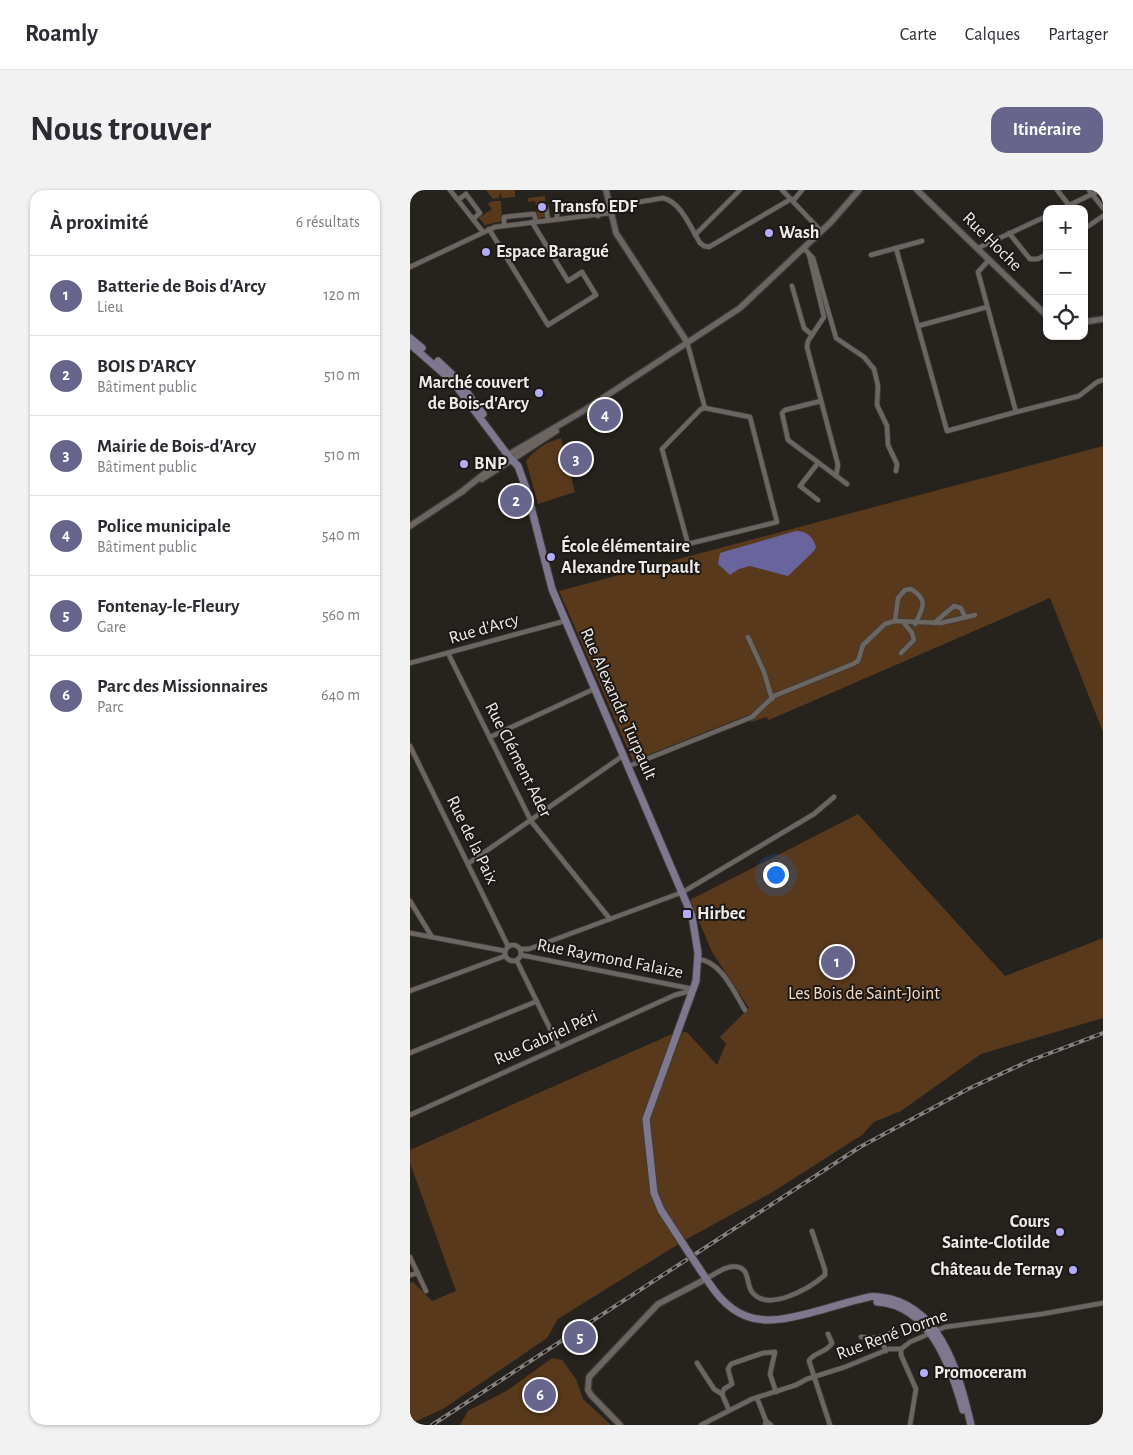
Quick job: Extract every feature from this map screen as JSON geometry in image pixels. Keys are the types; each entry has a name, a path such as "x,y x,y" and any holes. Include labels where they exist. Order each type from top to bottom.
{"main road":[{"path":"410,338 457,378 478,406 490,430"},
{"path":"410,344 453,382 490,430"},
{"name":"Rue Alexandre Turpault","path":"490,430 518,466 525,483 552,589 683,892 696,931 698,959 694,990 646,1119 654,1193 661,1210 719,1298 735,1311 762,1320 798,1316 869,1297 897,1301 919,1313 951,1359 965,1398 969,1425"}],"street":[{"path":"606,190 616,233 687,342 705,408"},
{"path":"695,235 740,190"},
{"path":"782,190 821,231"},
{"path":"410,267 489,229 534,221 598,216 610,210 662,198 669,200 678,208 695,235 704,246 709,246 792,200 802,190"},
{"path":"410,526 751,299 821,231 859,190"},
{"name":"Rue Hoche","path":"917,190 1043,312"},
{"path":"1057,190 1069,205 1091,192 1101,190"},
{"path":"452,191 483,232"},
{"path":"1091,192 1103,208"},
{"path":"458,200 466,194 480,213 473,219"},
{"path":"546,207 548,220"},
{"path":"557,219 557,211 596,207 598,216"},
{"path":"489,229 548,325 596,295 582,272 568,281 534,221 534,214 504,217 504,225"},
{"path":"1088,226 1103,216"},
{"path":"978,248 1043,218"},
{"path":"1009,234 1030,259 1038,259 1043,256"},
{"path":"871,255 922,241"},
{"path":"804,248 813,258 836,338 869,362 877,377 877,405 887,426 888,445 897,464 896,470"},
{"path":"896,248 947,431 1079,396 1103,380"},
{"path":"810,254 824,317 812,335 807,347 838,464 836,476"},
{"path":"989,260 978,272 1016,412"},
{"path":"792,286 804,328 812,335"},
{"path":"918,326 987,307"},
{"path":"1088,321 1103,319"},
{"path":"821,400 785,410 782,418 790,443 847,484"},
{"path":"705,408 750,417 777,522 688,544 662,449 701,409 705,408"},
{"path":"818,463 800,486 818,500"},
{"path":"895,621 898,598 905,590 911,589 922,596 924,602 915,624"},
{"path":"934,624 954,606 961,608 965,617"},
{"path":"629,766 752,717 772,699 853,664 858,661 863,645 885,624 895,621 934,624 976,614"},
{"name":"Rue d'Arcy","path":"410,663 565,621"},
{"path":"901,653 914,640 908,627 903,622"},
{"path":"748,637 764,672 772,699"},
{"name":"Rue Clément Ader","path":"448,653 531,821 610,919"},
{"path":"490,737 594,689"},
{"name":"Rue de la Paix","path":"410,746 508,946"},
{"path":"469,863 624,755"},
{"path":"559,1047 535,1002 517,961 521,952 683,892 814,814 834,797"},
{"path":"410,901 432,937"},
{"path":"410,933 505,954 510,961 517,961"},
{"path":"410,991 505,954 508,946 514,945 521,952"},
{"name":"Rue Raymond Falaize","path":"521,952 694,990"},
{"path":"698,959 707,960 715,965 746,1010"},
{"name":"Rue Gabriel Péri","path":"410,1115 676,995 694,990"},
{"path":"410,1053 535,1002"},
{"path":"620,1425 591,1395 587,1382 592,1372 658,1304 733,1266 740,1267 746,1272 751,1291 758,1298 772,1300 796,1294 825,1275 826,1270 812,1231"},
{"path":"410,1257 426,1291"},
{"path":"410,1274 418,1273"},
{"name":"Rue René Dorme","path":"700,1425 757,1398 886,1351 900,1348 945,1327 1042,1314 1103,1303"},
{"path":"861,1337 870,1339 890,1333"},
{"path":"828,1334 832,1343 831,1346 809,1359 813,1377 830,1425"},
{"path":"880,1337 886,1351"},
{"path":"900,1348 901,1355 916,1389 910,1425"},
{"path":"722,1394 724,1389 732,1384 728,1369 730,1364 771,1352 775,1352 770,1374 776,1392"},
{"path":"697,1363 714,1389 722,1394 729,1410"},
{"path":"757,1398 766,1423 771,1425"}],"green space":[{"path":"486,190 515,190 515,197 502,198 500,192 499,198 493,199"},
{"path":"545,196 546,217 538,218 535,201 528,202 528,198"},
{"path":"492,201 501,201 502,221 485,225 479,218 492,209 488,204"},
{"path":"561,438 575,492 538,504 526,461 542,446"},
{"path":"1103,446 1103,732 1050,598 769,720 766,717 751,722 748,715 633,761 559,591"},
{"name":"Les Bois de Saint-Joint","path":"858,814 1005,976 1103,938 1103,1018 981,1054 901,1111 874,1122 862,1135 771,1193 685,1240 558,1319 547,1338 443,1409 410,1424 410,1283 413,1282 432,1301 456,1291 410,1163 410,1150 672,1034 687,1032 717,1065 726,1044 720,1037 749,1008 712,952 690,900"},
{"path":"552,1358 562,1360 576,1379 583,1399 611,1425 460,1425 468,1411 508,1390"}],"shaded area":[{"path":"796,531 809,535 816,547 788,576 750,566 739,569 730,575 718,564 720,553"}],"railway":[{"path":"432,1425 860,1147 968,1089 1029,1061 1103,1033"}],"place":[{"name":"Transfo EDF","path":"542,207"},
{"name":"Wash","path":"769,233"},
{"name":"Espace Baragué","path":"486,252"},
{"name":"Marché couvert de Bois-d'Arcy","path":"539,393"},
{"name":"Police municipale","path":"605,415"},
{"name":"Mairie de Bois-d'Arcy","path":"576,459"},
{"name":"BNP","path":"464,464"},
{"name":"BOIS D'ARCY","path":"516,501"},
{"name":"École élémentaire Alexandre Turpault","path":"551,557"},
{"name":"Hirbec","path":"687,914"},
{"name":"Batterie de Bois d'Arcy","path":"837,962"},
{"name":"Cours Sainte-Clotilde","path":"1060,1232"},
{"name":"Château de Ternay","path":"1073,1270"},
{"name":"Fontenay-le-Fleury","path":"580,1337"},
{"name":"Promoceram","path":"924,1373"},
{"name":"Parc des Missionnaires","path":"540,1395"}]}
